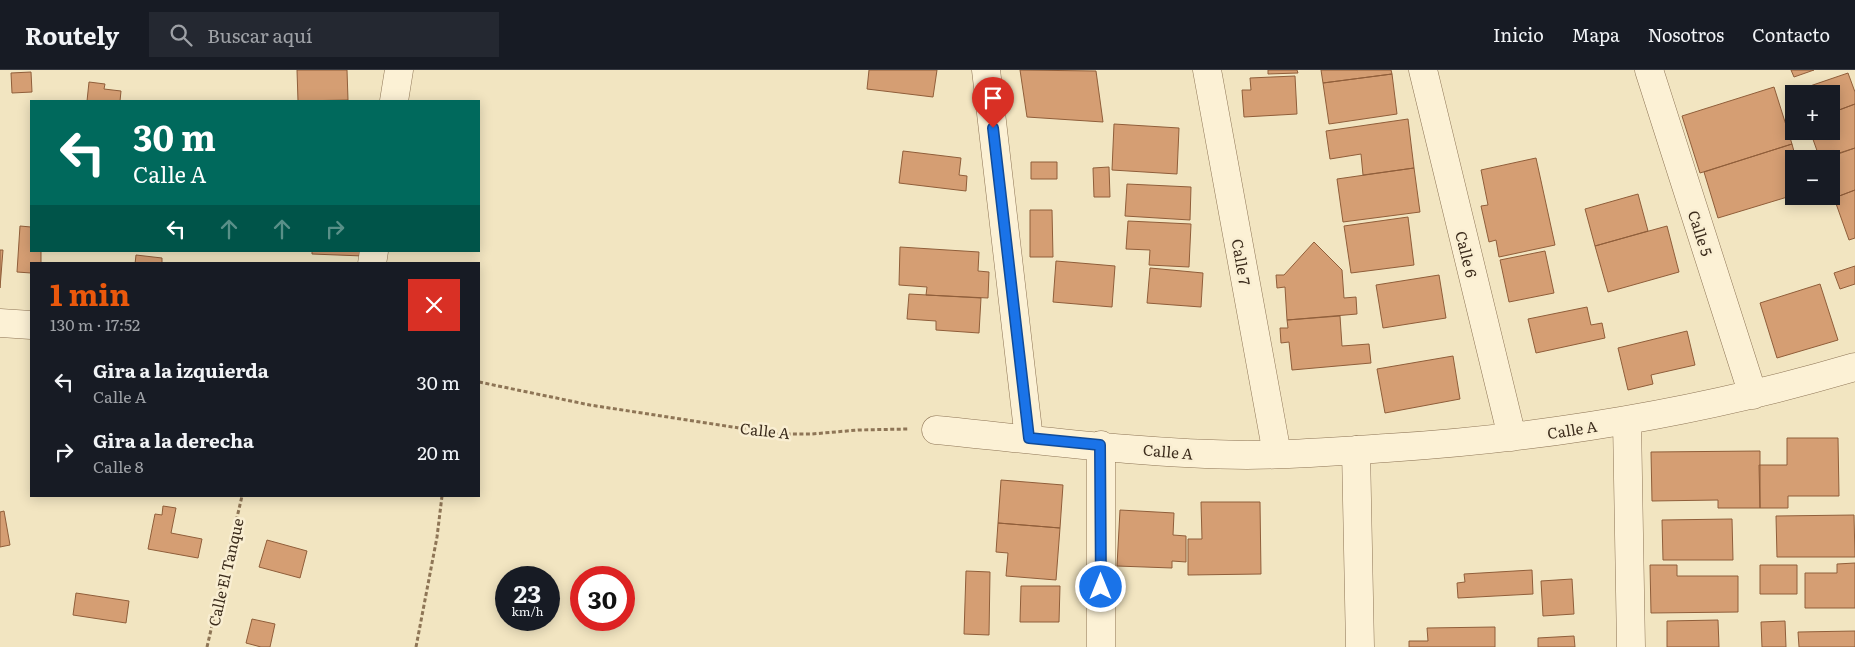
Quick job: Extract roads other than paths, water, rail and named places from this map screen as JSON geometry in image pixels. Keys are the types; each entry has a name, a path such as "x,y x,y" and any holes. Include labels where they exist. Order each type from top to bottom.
{"street":[{"path":"394,100 399,70"},
{"path":"986,70 1029,438"},
{"name":"Calle 7","path":"1207,70 1277,454"},
{"name":"Calle 6","path":"1423,70 1512,437"},
{"name":"Calle 5","path":"1649,70 1753,395"},
{"path":"0,323 30,325"},
{"name":"Calle A","path":"936,430 1198,454 1277,454 1433,445 1512,437 1627,421 1753,395 1855,367"},
{"path":"1627,421 1631,647"},
{"path":"1100,445 1101,647"},
{"path":"1356,450 1360,647"}]}
